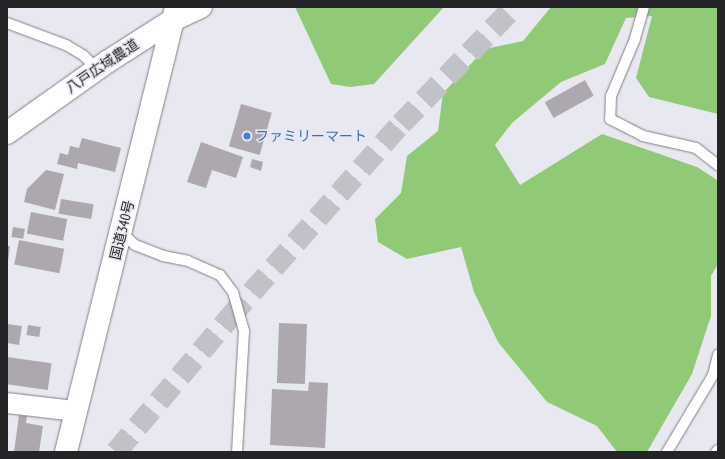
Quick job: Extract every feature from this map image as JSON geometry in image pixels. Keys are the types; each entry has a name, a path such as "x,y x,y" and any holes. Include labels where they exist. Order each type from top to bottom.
{"main road":[{"name":"八戸広域農道","path":"7,133 175,14 201,7"},
{"name":"国道340号","path":"66,452 175,14"}],"street":[{"path":"7,403 75,411"}],"lane":[{"path":"644,7 634,39 611,96 610,119 643,136 696,148 718,165"},
{"path":"7,23 66,46 88,58 97,69"},
{"path":"121,232 135,245 163,256 188,261 220,275 232,292 244,331 236,452"},
{"path":"667,452 712,375 718,355"}],"green space":[{"path":"295,7 444,7 374,84 350,87 331,84"},
{"path":"551,7 718,7 718,114 649,97 636,78 652,16 626,18 605,64 561,82 512,123 495,145 520,185 602,134 697,167 717,180 718,264 711,276 711,316 692,374 647,452 617,452 597,426 547,402 498,342 474,292 461,247 407,259 378,242 375,219 401,193 407,156 438,131 443,93 485,49 523,41"}],"building":[{"path":"585,80 594,96 553,118 545,102"},
{"name":"ファミリーマート","path":"241,104 272,113 260,155 229,146"},
{"path":"82,138 121,148 115,172 78,163 77,169 57,164 60,153 68,155 70,146 79,148"},
{"path":"201,142 243,157 236,178 212,170 206,188 187,182"},
{"path":"252,159 263,162 261,171 250,167"},
{"path":"46,170 64,174 55,210 24,202 27,189"},
{"path":"61,199 94,204 91,219 59,214"},
{"path":"31,212 67,219 63,241 27,234"},
{"path":"13,227 25,229 23,239 11,237"},
{"path":"19,240 64,249 59,273 14,265"},
{"path":"7,246 10,246 8,262 7,262"},
{"path":"279,323 307,324 305,384 277,383"},
{"path":"7,324 22,326 19,345 7,343"},
{"path":"28,325 41,327 39,337 26,335"},
{"path":"7,357 52,363 48,390 7,384"},
{"path":"309,382 328,383 325,448 270,445 272,389 308,391"},
{"path":"19,415 27,416 26,423 43,426 39,452 14,452"}],"tunnel":[{"path":"116,452 230,317 401,124 514,7"}],"place":[{"name":"ファミリーマート","path":"247,136"}]}
